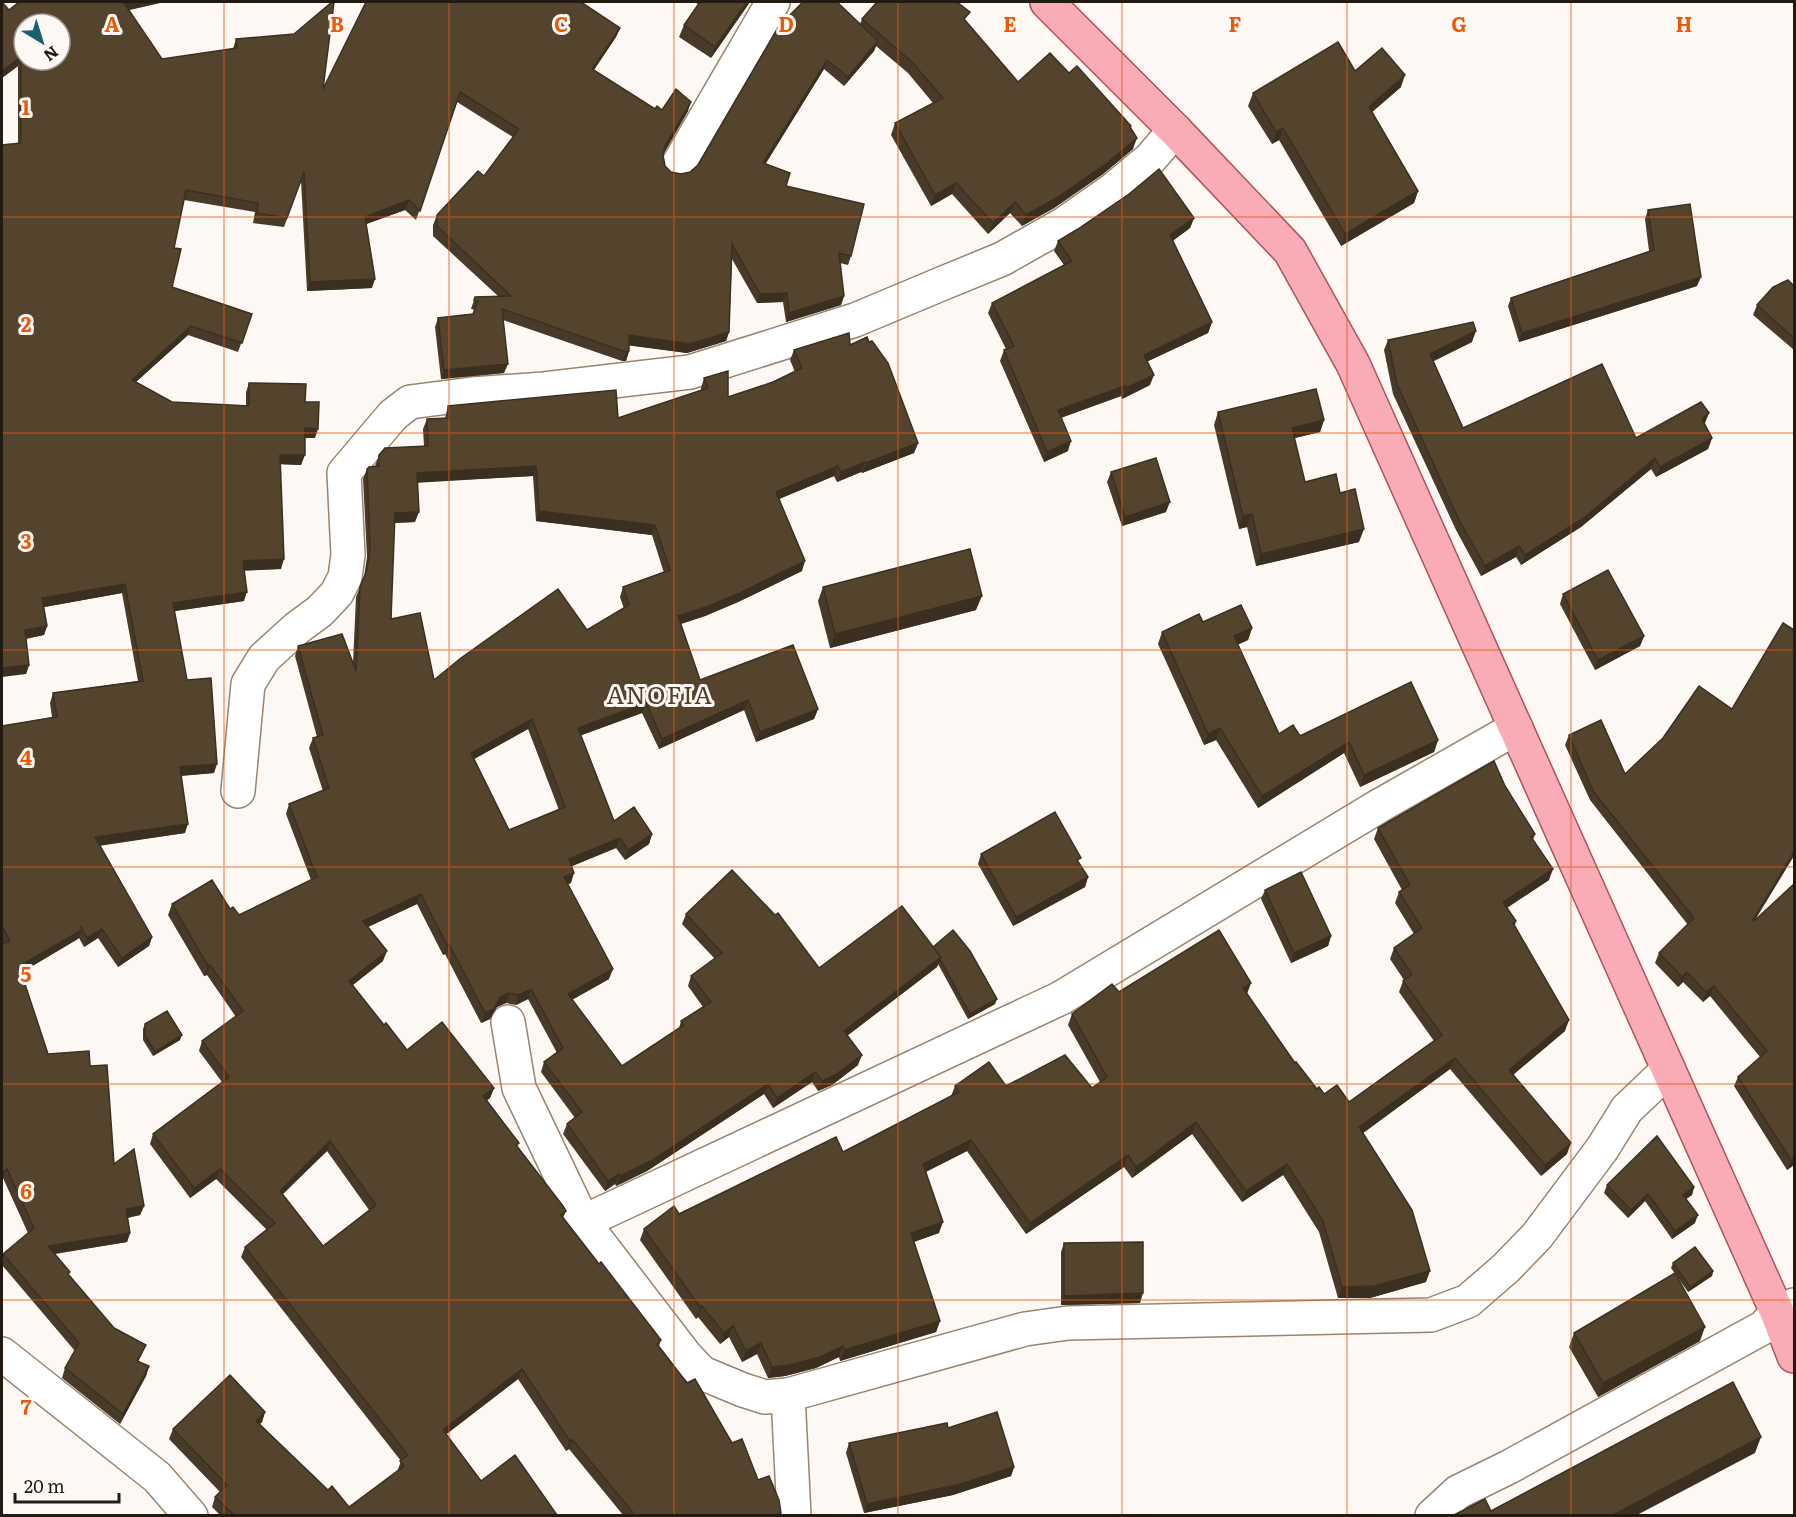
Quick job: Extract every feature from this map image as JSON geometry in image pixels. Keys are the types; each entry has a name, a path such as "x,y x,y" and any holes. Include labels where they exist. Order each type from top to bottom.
{"main road":[{"path":"1047,2 1176,130 1290,251 1353,364 1668,1070 1786,1309 1794,1356"}],"street":[{"path":"678,165 773,2"},
{"path":"238,791 248,684 264,658 320,611 337,593 345,577 348,555 344,473 393,415 410,402 690,372 855,320 1002,259 1064,224 1150,159 1176,130"},
{"path":"583,1222 1061,998 1379,806 1516,728"},
{"path":"508,1022 519,1088 583,1222 685,1355 702,1373 765,1397 788,1395 1025,1329 1068,1323 1431,1315 1468,1301 1506,1268 1537,1236 1602,1149 1627,1109 1668,1070"},
{"path":"1432,1515 1458,1492 1509,1467 1764,1327 1786,1309"},
{"path":"2,1354 157,1477 191,1515"},
{"path":"788,1395 794,1515"}],"building":[{"path":"2,2 9,10 19,2 129,2 124,3 162,59 237,48 236,39 294,34 334,2 323,89 366,2 581,2 620,28 592,69 655,109 657,106 662,110 676,89 691,102 665,146 663,155 665,166 671,172 681,174 690,172 698,165 779,26 803,2 837,2 878,41 848,77 827,60 763,163 790,173 786,186 864,204 851,256 839,253 844,296 789,313 787,293 760,294 732,244 729,332 690,344 629,335 629,351 626,352 502,309 508,364 444,370 438,318 473,314 478,301 474,300 475,297 511,296 437,226 437,215 478,171 484,176 519,129 460,92 420,211 409,200 365,217 375,279 310,282 304,172 287,218 257,213 258,203 186,190 174,248 181,249 172,287 252,314 242,343 191,326 132,380 172,402 249,406 249,383 306,384 305,402 319,402 318,429 305,428 305,455 280,455 284,559 243,561 247,592 173,603 187,680 211,678 217,764 180,767 188,824 95,837 152,937 122,958 102,929 87,938 80,926 82,930 19,966 48,1054 89,1051 90,1066 107,1065 114,1164 134,1149 144,1206 126,1209 130,1233 48,1246 70,1272 68,1274 114,1328 146,1345 137,1361 149,1366 123,1414 65,1368 79,1343 3,1254 34,1228 7,1169 2,1173 2,944 10,941 2,926 2,726 57,717 53,693 143,681 125,584 42,598 47,626 25,630 29,665 2,668 2,145 21,143 21,72 72,72 72,12 12,12 12,64 2,71"},
{"path":"700,2 747,2 715,47 684,25"},
{"path":"877,2 957,2 970,12 964,19 1018,82 1050,53 1069,73 1077,66 1131,126 1137,138 1107,163 1058,197 1026,215 1015,202 993,223 956,183 935,195 895,123 943,98 912,62 862,19"},
{"path":"1338,42 1355,71 1382,48 1405,75 1369,107 1418,191 1345,234 1283,128 1276,132 1253,93"},
{"path":"1159,169 1194,218 1170,235 1212,322 1144,355 1154,375 1126,388 1125,386 1058,410 1071,441 1047,452 1004,350 1014,346 992,303 1072,261 1058,241 1129,194"},
{"path":"1690,204 1701,277 1522,333 1511,298 1654,250 1648,210"},
{"path":"1788,280 1794,286 1794,338 1757,305 1773,287"},
{"path":"1473,322 1476,331 1430,354 1463,428 1602,364 1636,438 1701,402 1709,413 1702,419 1712,438 1660,467 1655,458 1585,517 1525,555 1519,546 1485,566 1459,520 1397,384 1388,340"},
{"path":"849,333 850,345 867,337 888,363 918,443 841,472 838,466 776,492 805,561 742,592 678,616 700,680 793,645 818,709 760,732 748,700 662,739 646,703 578,728 614,821 634,807 652,834 628,850 620,838 569,859 574,873 564,877 613,969 568,994 622,1066 684,1025 681,1021 711,1002 691,976 722,953 686,914 732,870 775,915 778,913 819,968 902,906 941,957 844,1031 862,1055 835,1075 822,1081 815,1072 777,1098 768,1084 651,1161 608,1181 567,1124 582,1112 544,1062 563,1048 531,989 519,995 509,993 500,997 494,1009 485,1013 421,894 363,921 387,951 349,981 407,1050 442,1022 494,1088 483,1096 519,1143 516,1145 563,1206 566,1211 561,1215 599,1264 601,1262 661,1340 657,1344 687,1383 695,1379 732,1443 742,1439 758,1480 769,1476 779,1500 781,1513 775,1515 635,1515 572,1439 570,1441 522,1369 443,1430 481,1481 515,1455 557,1515 234,1515 215,1497 227,1485 173,1429 230,1375 265,1412 256,1421 328,1490 332,1486 349,1507 404,1466 400,1461 408,1455 245,1247 275,1223 220,1169 194,1188 153,1134 229,1077 202,1041 243,1011 210,965 208,966 172,904 212,880 230,909 233,907 239,915 317,877 289,804 329,788 313,738 323,735 298,646 342,634 356,671 360,587 367,570 370,547 367,469 379,466 379,455 385,448 428,446 427,419 449,418 448,406 616,390 618,418 708,388 704,378 728,371 728,397 773,382 802,368 794,350","holes":["536,466 539,511 655,525 670,570 623,587 629,605 587,630 558,589 434,680 420,613 391,619 395,513 419,512 417,473","532,719 565,807 509,830 471,753","330,1141 376,1205 323,1246 280,1191"]},
{"path":"1316,389 1324,420 1292,428 1305,482 1336,474 1340,493 1355,489 1364,529 1261,554 1252,514 1243,516 1218,412"},
{"path":"1156,458 1170,502 1125,517 1111,472"},
{"path":"970,549 982,596 835,634 823,587"},
{"path":"1608,570 1644,636 1598,660 1563,594"},
{"path":"1241,605 1252,628 1234,636 1279,734 1293,725 1300,736 1411,682 1438,740 1364,775 1349,742 1262,796 1220,728 1208,734 1162,632 1199,614 1203,622"},
{"path":"1783,623 1794,630 1794,852 1753,920 1794,884 1794,1158 1791,1160 1738,1077 1767,1051 1714,986 1706,992 1687,972 1682,977 1659,953 1694,918 1593,791 1569,735 1601,720 1625,774 1663,738 1699,686 1732,709"},
{"path":"1494,761 1505,786 1535,834 1531,837 1553,869 1503,902 1516,921 1513,923 1569,1020 1509,1070 1571,1143 1545,1165 1455,1058 1359,1127 1412,1210 1430,1271 1374,1286 1342,1287 1323,1221 1287,1164 1246,1191 1196,1122 1136,1167 1128,1155 1030,1223 971,1140 923,1164 943,1222 911,1233 940,1321 844,1350 843,1346 820,1357 789,1365 772,1367 761,1343 746,1351 733,1326 724,1333 702,1306 700,1307 644,1229 674,1206 679,1214 836,1137 843,1152 959,1092 955,1086 989,1062 1006,1086 1065,1055 1092,1088 1107,1077 1072,1014 1112,984 1119,992 1219,930 1251,983 1243,988 1295,1063 1317,1089 1319,1087 1324,1094 1337,1085 1349,1102 1442,1035 1403,981 1412,974 1394,948 1422,928 1399,892 1410,885 1378,828"},
{"path":"1055,812 1081,858 1077,860 1088,877 1016,917 981,854"},
{"path":"1301,872 1331,936 1294,953 1265,890"},
{"path":"953,930 970,951 997,999 970,1014 941,957 933,947"},
{"path":"167,1011 182,1035 155,1052 145,1035 145,1024"},
{"path":"1657,1136 1694,1187 1683,1195 1698,1215 1675,1231 1648,1194 1631,1210 1607,1185"},
{"path":"1143,1242 1143,1293 1064,1296 1064,1243"},
{"path":"1695,1247 1713,1271 1690,1287 1673,1263"},
{"path":"1675,1273 1705,1327 1603,1383 1574,1333"},
{"path":"1733,1382 1761,1437 1613,1515 1454,1515 1485,1499 1491,1511"},
{"path":"997,1412 1014,1467 957,1485 867,1504 849,1443 947,1423 948,1428"}],"district":[{"name":"ANOFIA","path":"660,696"}]}
